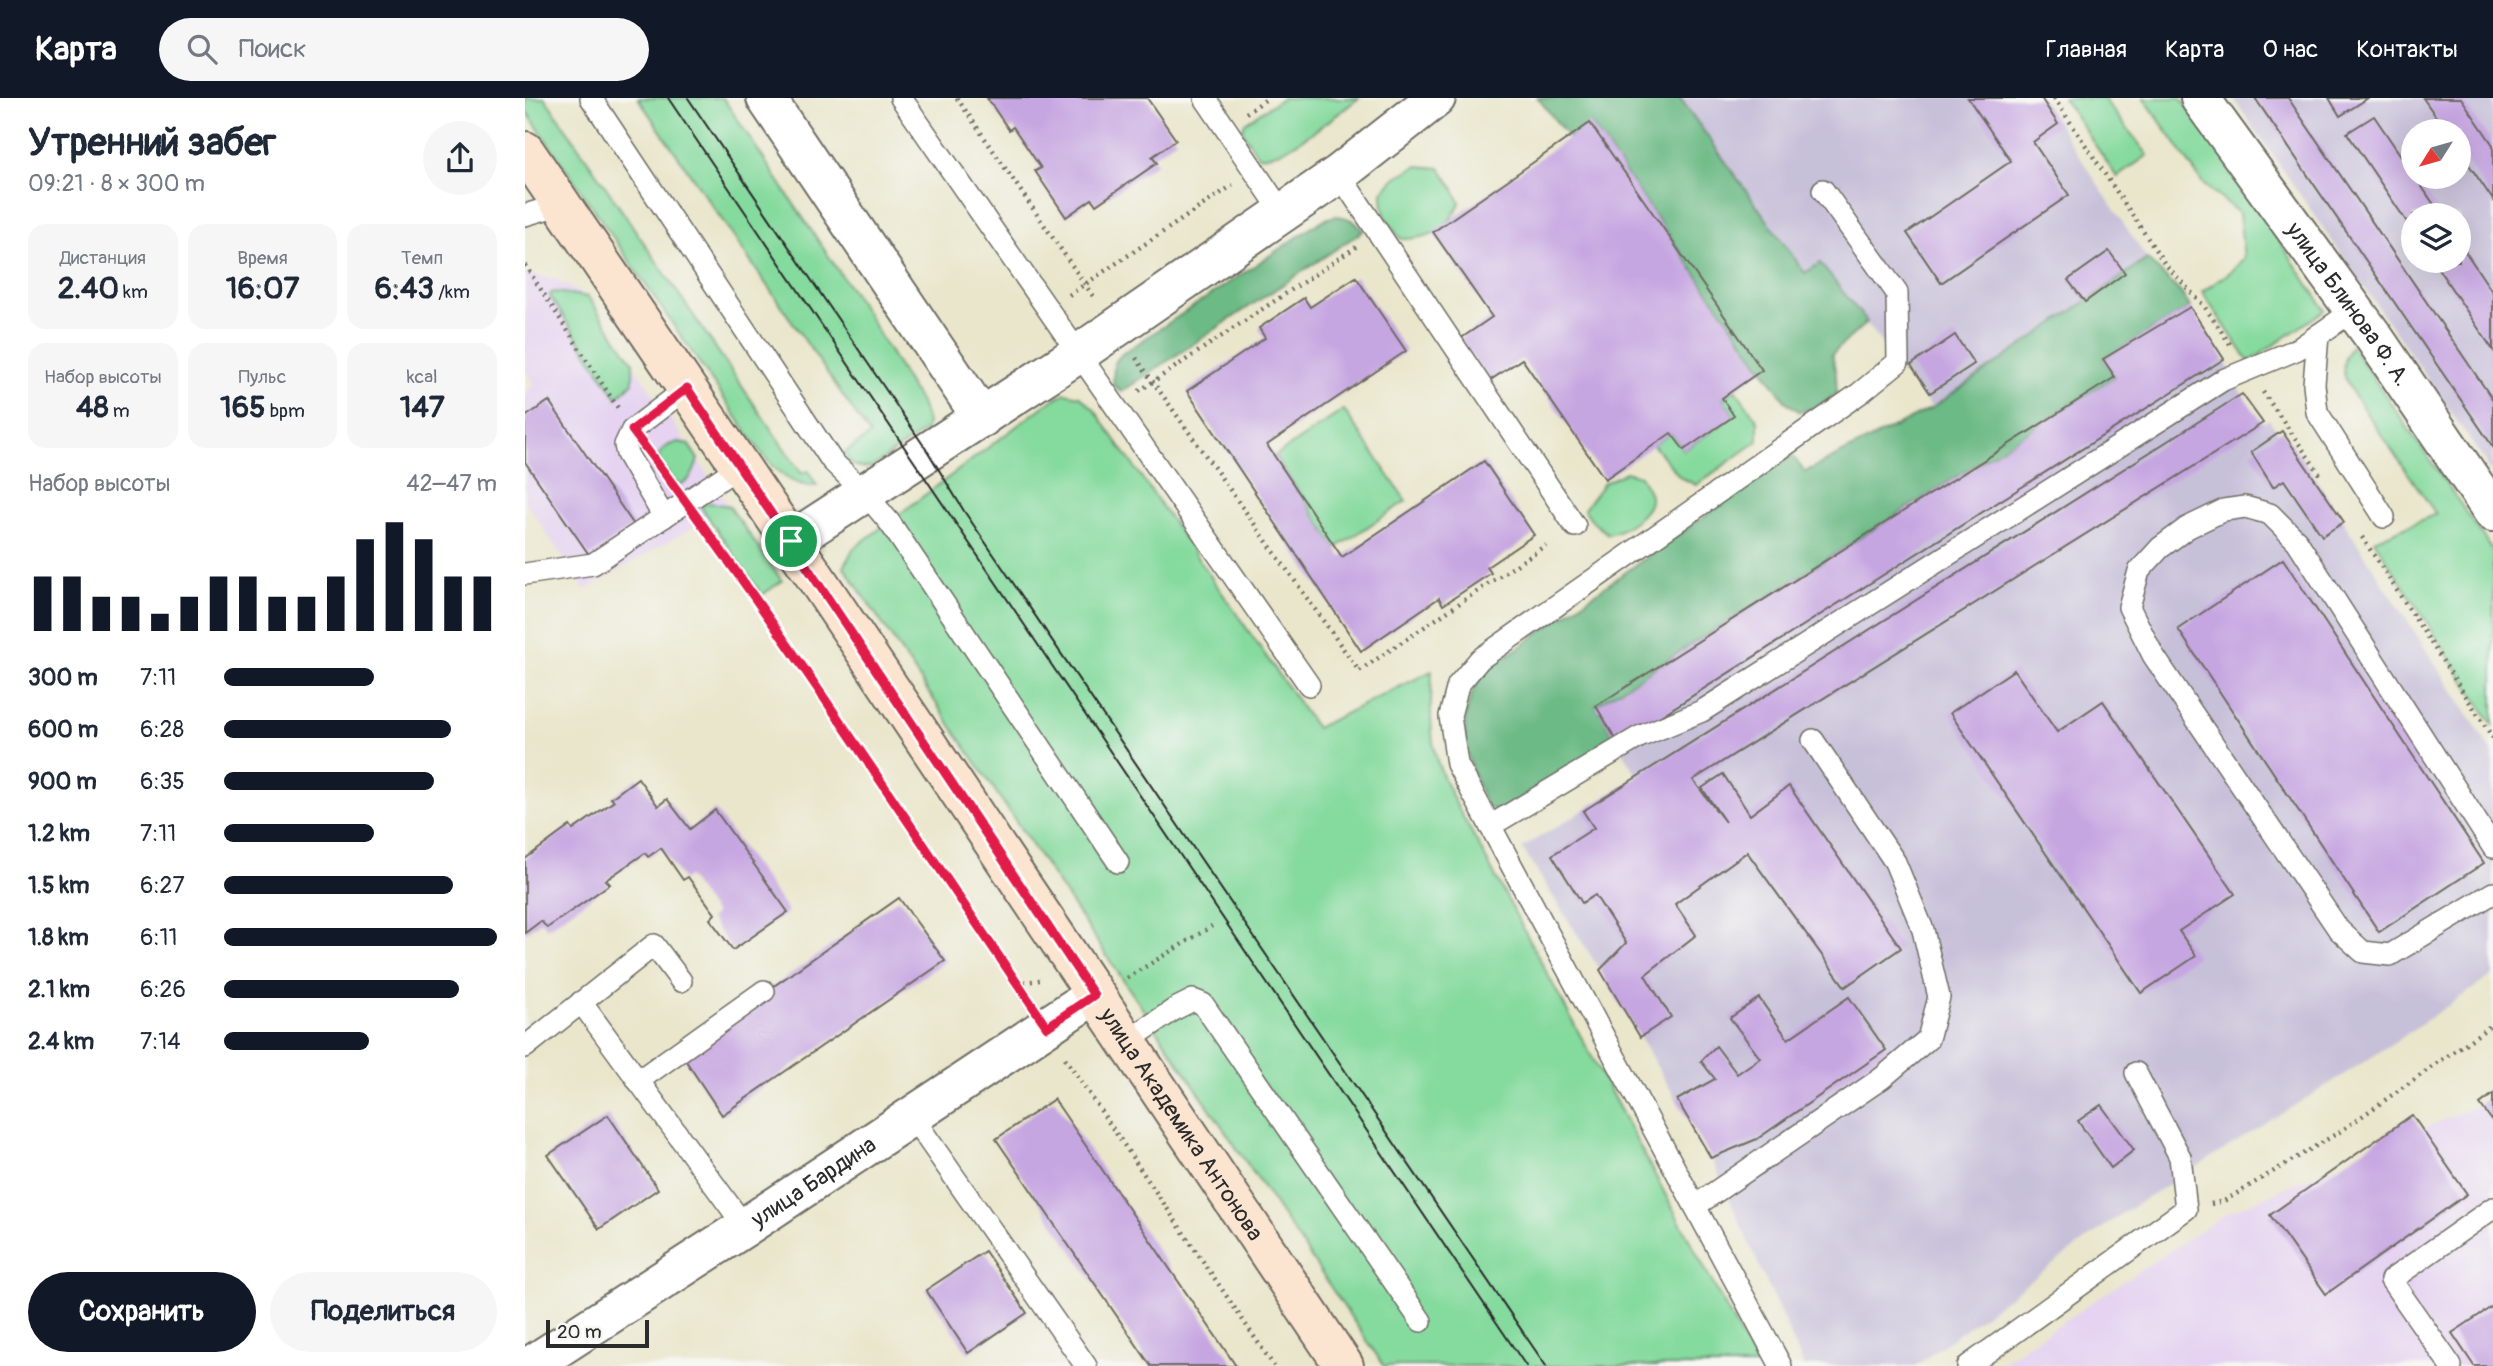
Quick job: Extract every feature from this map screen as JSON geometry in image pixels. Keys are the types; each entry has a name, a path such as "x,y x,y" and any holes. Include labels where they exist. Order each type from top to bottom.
{"main road":[{"name":"улица Академика Антонова","path":"525,151 791,541 1110,987 1126,1042 1344,1366"}],"street":[{"path":"766,98 982,418"},
{"path":"791,541 1116,328 1339,174 1437,98"},
{"name":"улица Блинова Ф. А.","path":"2200,98 2354,310 2493,512"},
{"name":"улица Бардина","path":"530,1366 1110,987"}],"lane":[{"path":"591,98 832,461 865,492 890,523 1118,862"},
{"path":"901,98 1309,685"},
{"path":"1205,98 1282,212"},
{"path":"1339,174 1575,526"},
{"path":"1781,1366 1457,764 1450,716 1458,685 1480,659 1860,393 1898,362 1897,293 1823,190"},
{"path":"525,215 562,204"},
{"path":"1490,827 1639,737 1702,710 2223,380 2298,349 2354,310"},
{"path":"2318,335 2314,384 2317,412 2384,516"},
{"path":"664,517 627,454 625,445 632,430 687,388"},
{"path":"525,574 593,564 740,466"},
{"path":"2493,847 2297,541 2270,514 2245,507 2224,510 2187,528 2160,548 2139,571 2129,607 2153,655 2339,930 2363,952 2390,955 2493,893"},
{"path":"1695,1206 1882,1078 1928,1039 1939,997 1923,930 1895,862 1813,740"},
{"path":"525,1046 654,945 681,981"},
{"path":"638,1081 764,991"},
{"path":"1126,1042 1193,1000 1203,1004 1422,1321"},
{"path":"581,1002 745,1227"},
{"path":"1968,1366 2186,1209 2180,1157 2136,1073"},
{"path":"911,1115 1086,1366"},
{"path":"2451,1366 2391,1279 2493,1208"}],"path":[{"path":"957,98 1084,285 1359,671 1546,545"},
{"path":"2054,98 2165,264 2204,306 2329,488"},
{"path":"1047,310 1254,170"},
{"path":"1114,405 1153,383 1378,232"},
{"path":"525,265 632,430"},
{"path":"686,502 1047,1027 1274,1366"},
{"path":"2358,532 2493,738"},
{"path":"1110,987 1212,926"},
{"path":"1017,983 1042,979"},
{"path":"2186,1209 2224,1201 2341,1131 2493,1024"}],"shaded area":[{"path":"1680,98 2041,98 2147,259 1932,408 1820,264 1805,273"},
{"path":"2233,98 2493,98 2493,473"},
{"path":"525,273 554,279 588,297 729,506 585,590 525,501 525,392 535,386 525,368"},
{"path":"2190,307 2262,422 2269,419 2278,433 2282,431 2306,464 2493,753 2493,975 2372,1057 2120,1215 1915,1366 1804,1366 1711,1158 1600,970 1522,848 1638,777 1596,706 2114,378 2103,359"},
{"path":"2493,1094 2493,1366 1996,1366 2227,1213 2480,1104"}],"green space":[{"path":"525,98 545,98 801,473 808,471 817,486 800,484 786,477 762,454 525,109"},
{"path":"638,98 723,98 864,309 922,406 927,422 926,430 873,466 865,468 852,465 844,453 870,435"},
{"path":"1282,98 1359,98 1295,144 1268,156 1258,156 1242,131 1245,123"},
{"path":"1538,98 1680,98 1805,273 1820,263 1867,322 1832,354 1837,394 1817,407 1800,412 1785,401 1591,124 1569,138"},
{"path":"2063,98 2103,98 2148,155 2117,177"},
{"path":"2144,98 2180,98 2230,166 2325,310 2249,362 2202,292 2233,270 2244,258 2239,213 2204,185"},
{"path":"1417,166 1440,168 1460,203 1450,220 1437,231 1421,237 1401,239 1386,218 1382,192 1396,177"},
{"path":"1335,216 1351,220 1363,231 1121,392 1113,384 1114,363 1122,354 1323,220"},
{"path":"2147,259 2181,293 2190,307 2103,359 2115,377 1596,705 1618,743 1497,811 1486,806 1467,750 1465,721 1474,689 1488,669 1792,455 1805,472 1932,408"},
{"path":"556,292 588,297 633,362 633,382 617,398 550,296"},
{"path":"2351,346 2493,551 2493,725 2374,540 2436,514 2350,389 2343,368"},
{"path":"1735,389 1758,421 1758,441 1696,485 1680,477 1653,445 1671,433 1684,450 1734,416 1722,398"},
{"path":"1065,393 1080,396 1094,409 1316,728 1432,671 1432,736 1436,757 1446,783 1757,1366 1384,1366 844,567 853,549 1045,405"},
{"path":"1344,410 1406,501 1336,548 1275,456"},
{"path":"678,442 688,444 698,459 690,477 680,484 673,480 658,459 665,448"},
{"path":"1626,472 1640,476 1649,492 1649,503 1635,521 1608,534 1594,523 1584,509 1604,483"},
{"path":"702,504 729,506 782,581 762,595 701,507"}],"building":[{"path":"987,98 1147,98 1176,140 1152,157 1157,163 1096,205 1092,199 1066,217 1035,171 1041,168 1013,127 1009,130"},
{"path":"1968,98 2041,98 2058,124 2033,142 2069,195 1941,283 1907,233 2011,161"},
{"path":"2255,98 2288,98 2401,264 2401,273 2407,273 2493,400 2493,447"},
{"path":"2329,98 2368,98 2340,116"},
{"path":"2423,98 2461,98 2493,145 2493,200 2471,168 2471,119 2438,119"},
{"path":"2374,116 2401,156 2401,189 2423,189 2433,203 2401,203 2401,213 2347,133"},
{"path":"1590,123 1762,370 1722,398 1734,416 1684,450 1671,433 1605,479 1522,359 1489,381 1460,339 1492,317 1433,232"},
{"path":"2109,251 2125,273 2085,302 2068,280"},
{"path":"2471,260 2493,293 2493,350 2441,273 2471,273"},
{"path":"1356,277 1406,351 1267,445 1342,557 1484,461 1534,535 1487,567 1491,573 1443,605 1439,598 1361,651 1187,391 1265,338 1259,328 1304,298 1310,307"},
{"path":"2190,307 2224,359 1618,743 1596,706 2115,377 2103,359"},
{"path":"1955,335 1974,364 1930,393 1911,365"},
{"path":"2242,394 2263,423 1693,780 1725,822 1702,788 1723,774 1750,815 1789,786 1901,948 1845,987 1747,852 1675,904 1696,935 1645,975 1671,1017 1640,1037 1600,970 1626,943 1595,895 1582,903 1552,855 1594,828 1583,811"},
{"path":"549,401 634,525 590,556 525,462 525,417"},
{"path":"2282,431 2344,522 2322,536 2284,480 2273,487 2251,452"},
{"path":"2283,559 2484,863 2379,932 2178,629"},
{"path":"2014,670 2057,732 2103,701 2235,894 2179,931 2196,956 2141,993 1950,713"},
{"path":"638,778 658,806 667,799 690,829 715,810 788,912 733,950 710,919 715,914 688,877 683,880 661,848 648,857 645,853 606,880 610,884 547,928 541,921 525,933 525,859 570,826 573,830 614,801 611,798"},
{"path":"899,898 945,961 722,1115 680,1052"},
{"path":"1849,997 1886,1050 1757,1139 1711,1158 1677,1100 1715,1079 1701,1061 1716,1046 1737,1074 1760,1058 1730,1018 1759,998 1788,1039"},
{"path":"2493,1094 2493,1122 2480,1104"},
{"path":"1054,1099 1236,1366 1151,1366 996,1139"},
{"path":"2101,1105 2134,1150 2111,1168 2078,1121"},
{"path":"608,1115 658,1189 599,1229 548,1155"},
{"path":"2412,1115 2467,1194 2326,1294 2270,1215"},
{"path":"985,1251 1027,1313 968,1353 926,1290"},
{"path":"2493,1306 2493,1366 2474,1366 2452,1333"}],"tram line":[{"path":"668,98 1526,1366"},
{"path":"688,98 928,452 964,511 1546,1366"}],"route":[{"path":"687,388 791,541 1094,995 1047,1027 761,608 632,430 687,388"}]}
